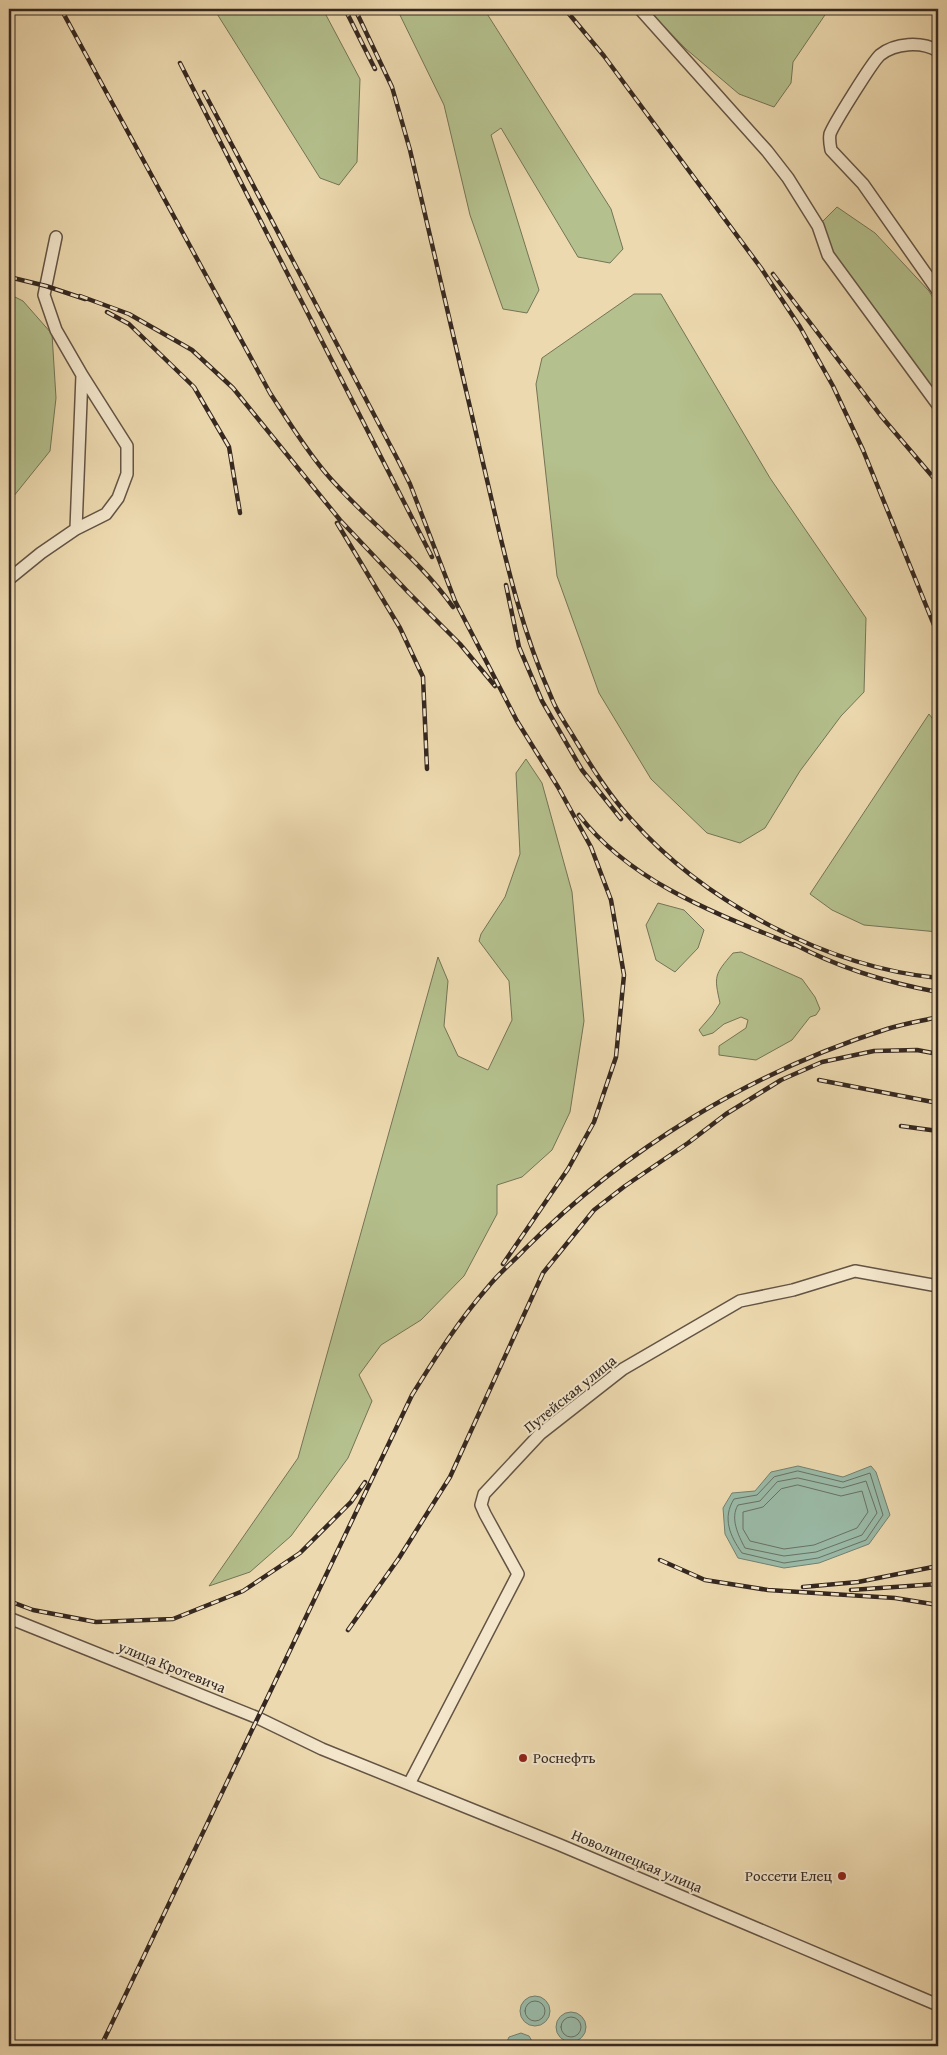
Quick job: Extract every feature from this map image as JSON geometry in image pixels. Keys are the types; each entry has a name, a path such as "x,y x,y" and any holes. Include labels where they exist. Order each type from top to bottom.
{"street":[{"path":"640,9 768,151 788,178 818,226 828,254 938,405"},
{"path":"938,51 933,48 902,44 879,56 830,135 831,150 863,184 938,291"},
{"path":"9,580 41,553 76,529 106,514 118,498 127,474 127,446 56,330 44,295 56,237"},
{"path":"76,529 82,375"},
{"name":"Путейская улица","path":"409,1784 518,1574 481,1505 484,1494 540,1434 623,1369 740,1301 793,1290 855,1271 938,1286"},
{"name":"улица Кротевича","path":"9,1618 258,1718 322,1749"},
{"name":"Новолипецкая улица","path":"322,1749 628,1873 938,2005"}],"green space":[{"path":"214,9 321,9 326,15 360,79 357,162 339,185 320,178"},
{"path":"397,9 484,9 611,209 623,249 610,263 578,257 501,128 491,135 539,290 527,313 503,309 470,215 444,105"},
{"path":"647,9 829,9 793,62 791,83 774,107 739,94 686,49"},
{"path":"837,207 875,233 929,291 938,307 938,405 828,255 818,226"},
{"path":"9,294 23,301 52,334 56,398 50,451 9,502"},
{"path":"634,294 661,294 770,478 866,618 864,692 841,716 800,771 765,828 740,843 707,833 651,779 599,693 557,576 536,384 542,358"},
{"path":"929,714 938,726 938,932 864,925 832,910 810,894"},
{"path":"526,759 542,783 572,892 584,1021 570,1112 552,1150 522,1177 497,1185 497,1214 464,1276 421,1320 381,1345 359,1375 372,1401 348,1458 291,1536 250,1572 209,1586 298,1458 438,957 448,981 444,1026 458,1056 488,1070 512,1020 509,981 479,941 481,934 505,897 520,854 516,773"},
{"path":"658,903 684,910 704,930 698,948 675,972 656,960 646,925"},
{"path":"741,952 802,979 815,997 820,1009 816,1015 810,1017 792,1040 756,1060 719,1055 719,1046 746,1028 748,1020 741,1017 724,1024 713,1033 703,1036 699,1030 720,1003 716,981 719,971 733,953"}],"water":[{"path":"798,1466 843,1477 871,1466 876,1472 890,1515 869,1544 819,1563 784,1568 738,1558 725,1534 723,1508 732,1493 755,1491 771,1472"},
{"path":"535,1996 546,2000 550,2011 546,2022 535,2026 524,2022 520,2011 524,2000"},
{"path":"571,2012 582,2016 586,2027 582,2038 571,2042 560,2038 556,2027 560,2016"},
{"path":"521,2033 529,2036 535,2046 505,2046 509,2037"}],"railway":[{"path":"61,9 270,393 289,423 317,462 340,489 407,554 439,588 453,607"},
{"path":"345,9 375,69"},
{"path":"355,9 392,87 410,150 497,523 520,612 554,704 586,758 615,800 631,819 661,849 695,878 731,903 771,926 812,945 854,960 896,971 938,978"},
{"path":"565,9 604,56 761,268 800,327 833,386 863,450 938,635"},
{"path":"180,63 432,557"},
{"path":"204,92 399,462 410,484 455,601 517,721 558,787 591,847 611,900 624,975 616,1057 594,1122 568,1169 503,1264"},
{"path":"773,274 881,416 938,483"},
{"path":"9,277 46,286 85,299"},
{"path":"80,296 129,314 192,350 233,388 340,520 460,644 495,686"},
{"path":"107,312 129,324 194,387 229,447 240,513"},
{"path":"337,523 400,628 423,677 427,769"},
{"path":"506,585 519,647 542,701 582,770 621,819"},
{"path":"579,815 600,839 624,860 650,878 706,908 794,945"},
{"path":"794,944 811,953 864,974 938,992"},
{"path":"101,2046 412,1395 477,1300 501,1272 564,1212 648,1146 693,1117 787,1067 893,1027 938,1017"},
{"path":"348,1630 399,1558 450,1477 543,1273 594,1210 726,1114 781,1080 822,1062 874,1051 917,1050 938,1054"},
{"path":"819,1080 938,1103"},
{"path":"901,1126 938,1131"},
{"path":"9,1601 33,1610 96,1622 173,1619 243,1591 300,1553 351,1502 365,1482"},
{"path":"660,1560 705,1580 768,1590 895,1598 938,1605"},
{"path":"803,1587 858,1582 938,1566"},
{"path":"851,1590 938,1584"}],"place":[{"name":"Роснефть","path":"523,1758"},
{"name":"Россети Елец","path":"842,1876"}]}
